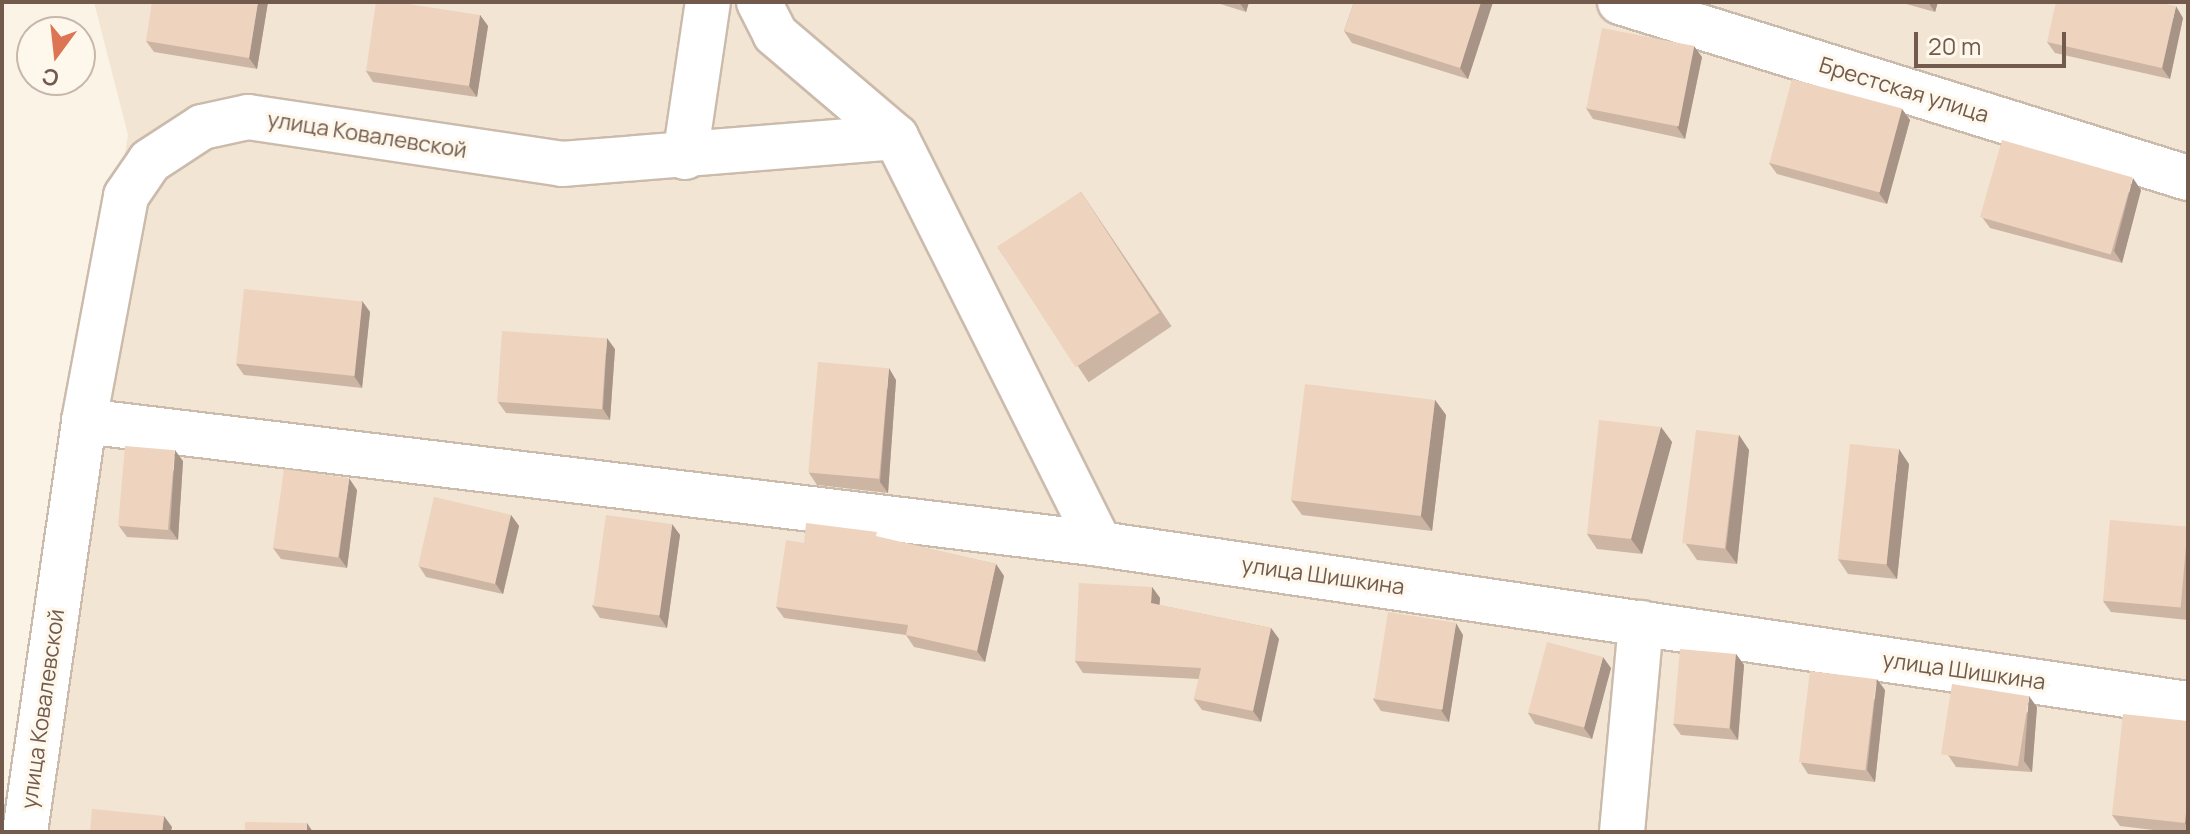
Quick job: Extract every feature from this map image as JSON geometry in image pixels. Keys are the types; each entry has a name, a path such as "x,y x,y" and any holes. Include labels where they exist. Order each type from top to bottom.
{"street":[{"path":"685,157 708,2"},
{"path":"759,2 775,34 896,137 1100,544"},
{"name":"Брестская улица","path":"1620,2 2188,178"},
{"name":"улица Ковалевской","path":"25,832 84,421 126,196 150,161 202,127 248,117 562,164 685,157 896,137"},
{"name":"улица Шишкина","path":"84,421 1100,544 2188,704"},
{"path":"1622,832 1641,623"}],"shaded area":[{"path":"94,2 2188,2 2188,832 10,832 128,135"}],"building":[{"path":"152,2 258,2 249,58 146,41"},
{"path":"376,2 480,15 469,86 366,71"},
{"path":"1354,2 1481,2 1460,68 1344,31"},
{"path":"2056,2 2155,2 2176,6 2162,68 2047,42"},
{"path":"1602,28 1694,46 1679,126 1586,108"},
{"path":"1792,79 1902,109 1880,193 1769,163"},
{"path":"2002,140 2133,177 2111,254 1980,217"},
{"path":"1081,192 1159,313 1076,367 997,246"},
{"path":"244,289 362,301 355,376 236,364"},
{"path":"502,331 607,338 602,409 497,402"},
{"path":"818,362 889,368 879,479 808,473"},
{"path":"1305,384 1435,400 1421,516 1291,500"},
{"path":"1599,420 1661,427 1631,539 1587,534"},
{"path":"1696,430 1739,435 1725,548 1682,543"},
{"path":"1850,444 1899,449 1887,564 1838,559"},
{"path":"125,446 175,450 168,530 118,526"},
{"path":"284,469 349,478 338,557 273,548"},
{"path":"434,497 511,515 495,584 418,566"},
{"path":"606,515 672,524 660,615 593,606"},
{"path":"2110,520 2188,527 2181,607 2103,601"},
{"path":"806,523 877,532 876,536 996,564 977,651 906,635 908,625 776,607 786,540 804,543"},
{"path":"1079,583 1152,587 1151,603 1271,628 1253,711 1194,699 1201,668 1075,661"},
{"path":"1388,612 1456,623 1442,710 1374,699"},
{"path":"1547,642 1603,657 1584,728 1528,713"},
{"path":"1680,649 1736,654 1729,729 1673,724"},
{"path":"1810,671 1877,679 1865,770 1799,762"},
{"path":"1952,684 2029,696 2018,766 1941,754"},
{"path":"2123,714 2188,721 2185,823 2112,815"},
{"path":"92,809 164,816 162,832 90,832"},
{"path":"245,822 307,823 307,832 245,832"}]}
